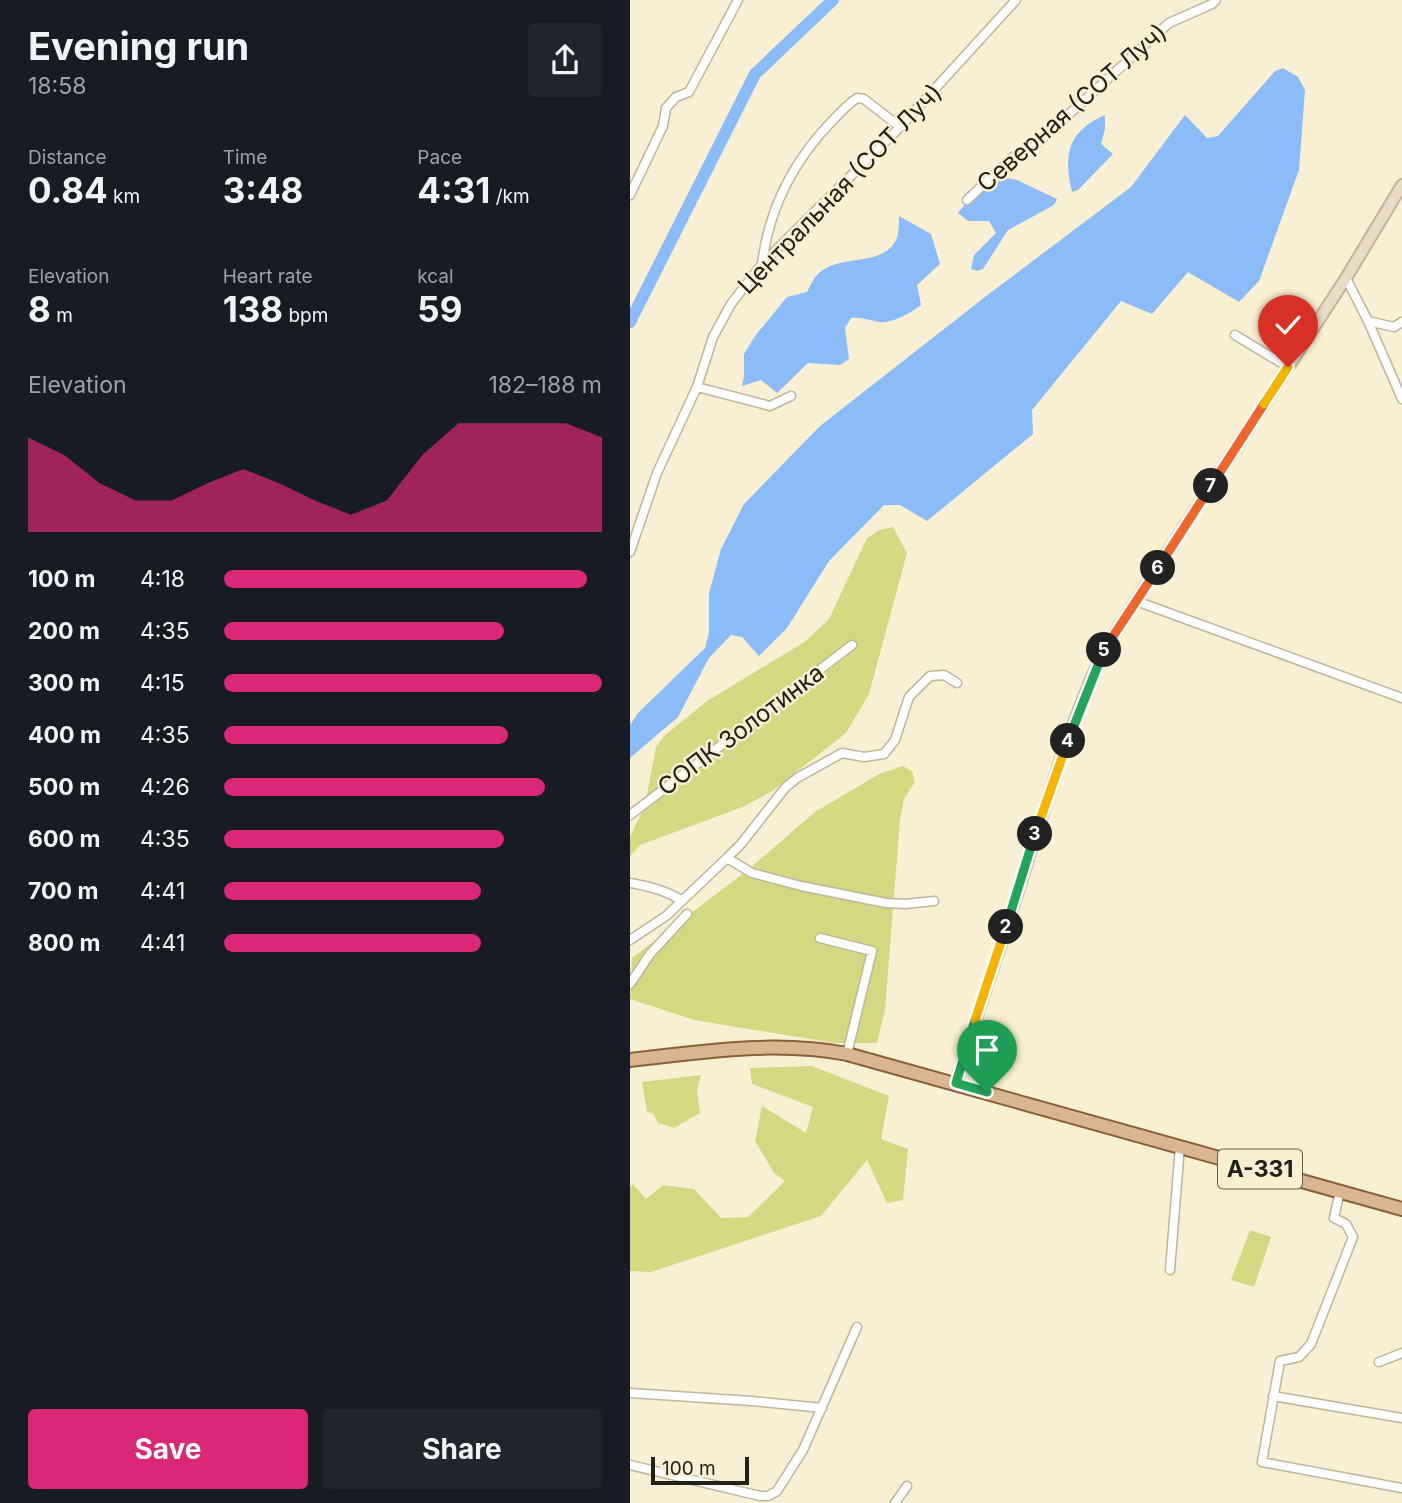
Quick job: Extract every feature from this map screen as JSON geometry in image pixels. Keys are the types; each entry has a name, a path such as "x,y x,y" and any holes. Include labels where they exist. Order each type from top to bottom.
{"main road":[{"path":"956,1083 1029,852 1085,695 1104,650 1346,278 1402,184"},
{"name":"А-331","path":"630,1059 755,1046 801,1047 847,1054 1402,1209"}],"street":[{"path":"630,195 663,126 666,108 676,97 689,92 738,0"},
{"name":"Центральная (СОТ Луч)","path":"630,552 657,473 698,387 713,337 746,283 900,127 1016,0"},
{"name":"Северная (СОТ Луч)","path":"967,200 1013,157 1022,157 1169,23 1216,0"},
{"path":"762,264 767,229 780,194 799,161 824,129 847,106 857,98 864,99 900,127"},
{"path":"1346,278 1402,399"},
{"path":"1368,321 1394,327 1402,322"},
{"path":"1235,335 1288,367"},
{"path":"698,387 770,406 791,396"},
{"path":"1136,601 1402,698"},
{"name":"СОПК Золотинка","path":"630,815 852,645"},
{"path":"630,940 656,925 727,858 796,778 842,753 863,757 884,754 895,740 909,697 930,677 944,675 957,683"},
{"path":"727,858 752,873 802,886 886,903 934,901"},
{"path":"630,883 654,887 681,900"},
{"path":"630,984 650,954 687,914"},
{"path":"820,938 872,951 847,1054"},
{"path":"1170,1270 1180,1146"},
{"path":"1340,1191 1334,1218 1346,1224 1353,1237 1311,1344 1299,1357 1280,1361 1262,1462 1402,1488"},
{"path":"630,1465 768,1496 777,1491 803,1450 857,1327"},
{"path":"1379,1362 1402,1353"},
{"path":"630,1393 822,1408"},
{"path":"1273,1396 1402,1418"},
{"path":"895,1503 906,1486"}],"green space":[{"path":"893,527 907,553 869,694 846,733 772,791 745,806 640,845 630,856 630,837 645,805 656,747 664,736 707,701 806,641 829,619 867,538 880,530"},
{"path":"903,766 912,771 915,782 904,799 900,820 885,1010 877,1043 835,1043 694,1020 630,999 632,958 749,869 815,812 879,774"},
{"path":"812,1066 889,1096 881,1139 908,1149 903,1200 887,1203 867,1160 821,1216 651,1272 630,1271 630,1188 633,1184 646,1199 663,1185 694,1189 721,1218 748,1217 785,1181 774,1173 755,1141 762,1106 806,1133 813,1107 752,1084 750,1068"},
{"path":"701,1075 697,1090 700,1113 674,1128 658,1123 653,1113 647,1112 642,1082"},
{"path":"1250,1230 1271,1237 1254,1287 1231,1280"}],"water":[{"path":"1283,68 1298,77 1305,90 1299,170 1259,281 1239,302 1188,272 1152,314 1121,301 1032,410 1033,434 927,521 900,505 884,505 829,561 787,628 759,656 742,637 731,635 709,658 678,717 630,758 630,725 638,713 705,648 709,633 709,593 721,549 744,504 820,426 1131,187 1185,115 1207,138 1218,136 1275,71"},
{"path":"1105,115 1101,144 1113,154 1078,190 1072,192 1068,167 1071,146 1083,129"},
{"path":"1007,178 1057,199 1054,205 1008,230 983,269 971,269 974,255 996,233 989,221 968,221 958,213 980,192"},
{"path":"899,216 931,234 940,264 917,285 921,305 895,320 879,322 851,318 845,328 849,359 840,365 808,363 777,393 761,380 742,386 744,354 787,297 807,292 817,275 828,267 883,253 897,238"}],"waterway":[{"path":"630,322 755,74 833,0"}],"route":[{"path":"987,1092 956,1083 976,1013 1053,781 1088,685 1120,624 1288,367"}]}
